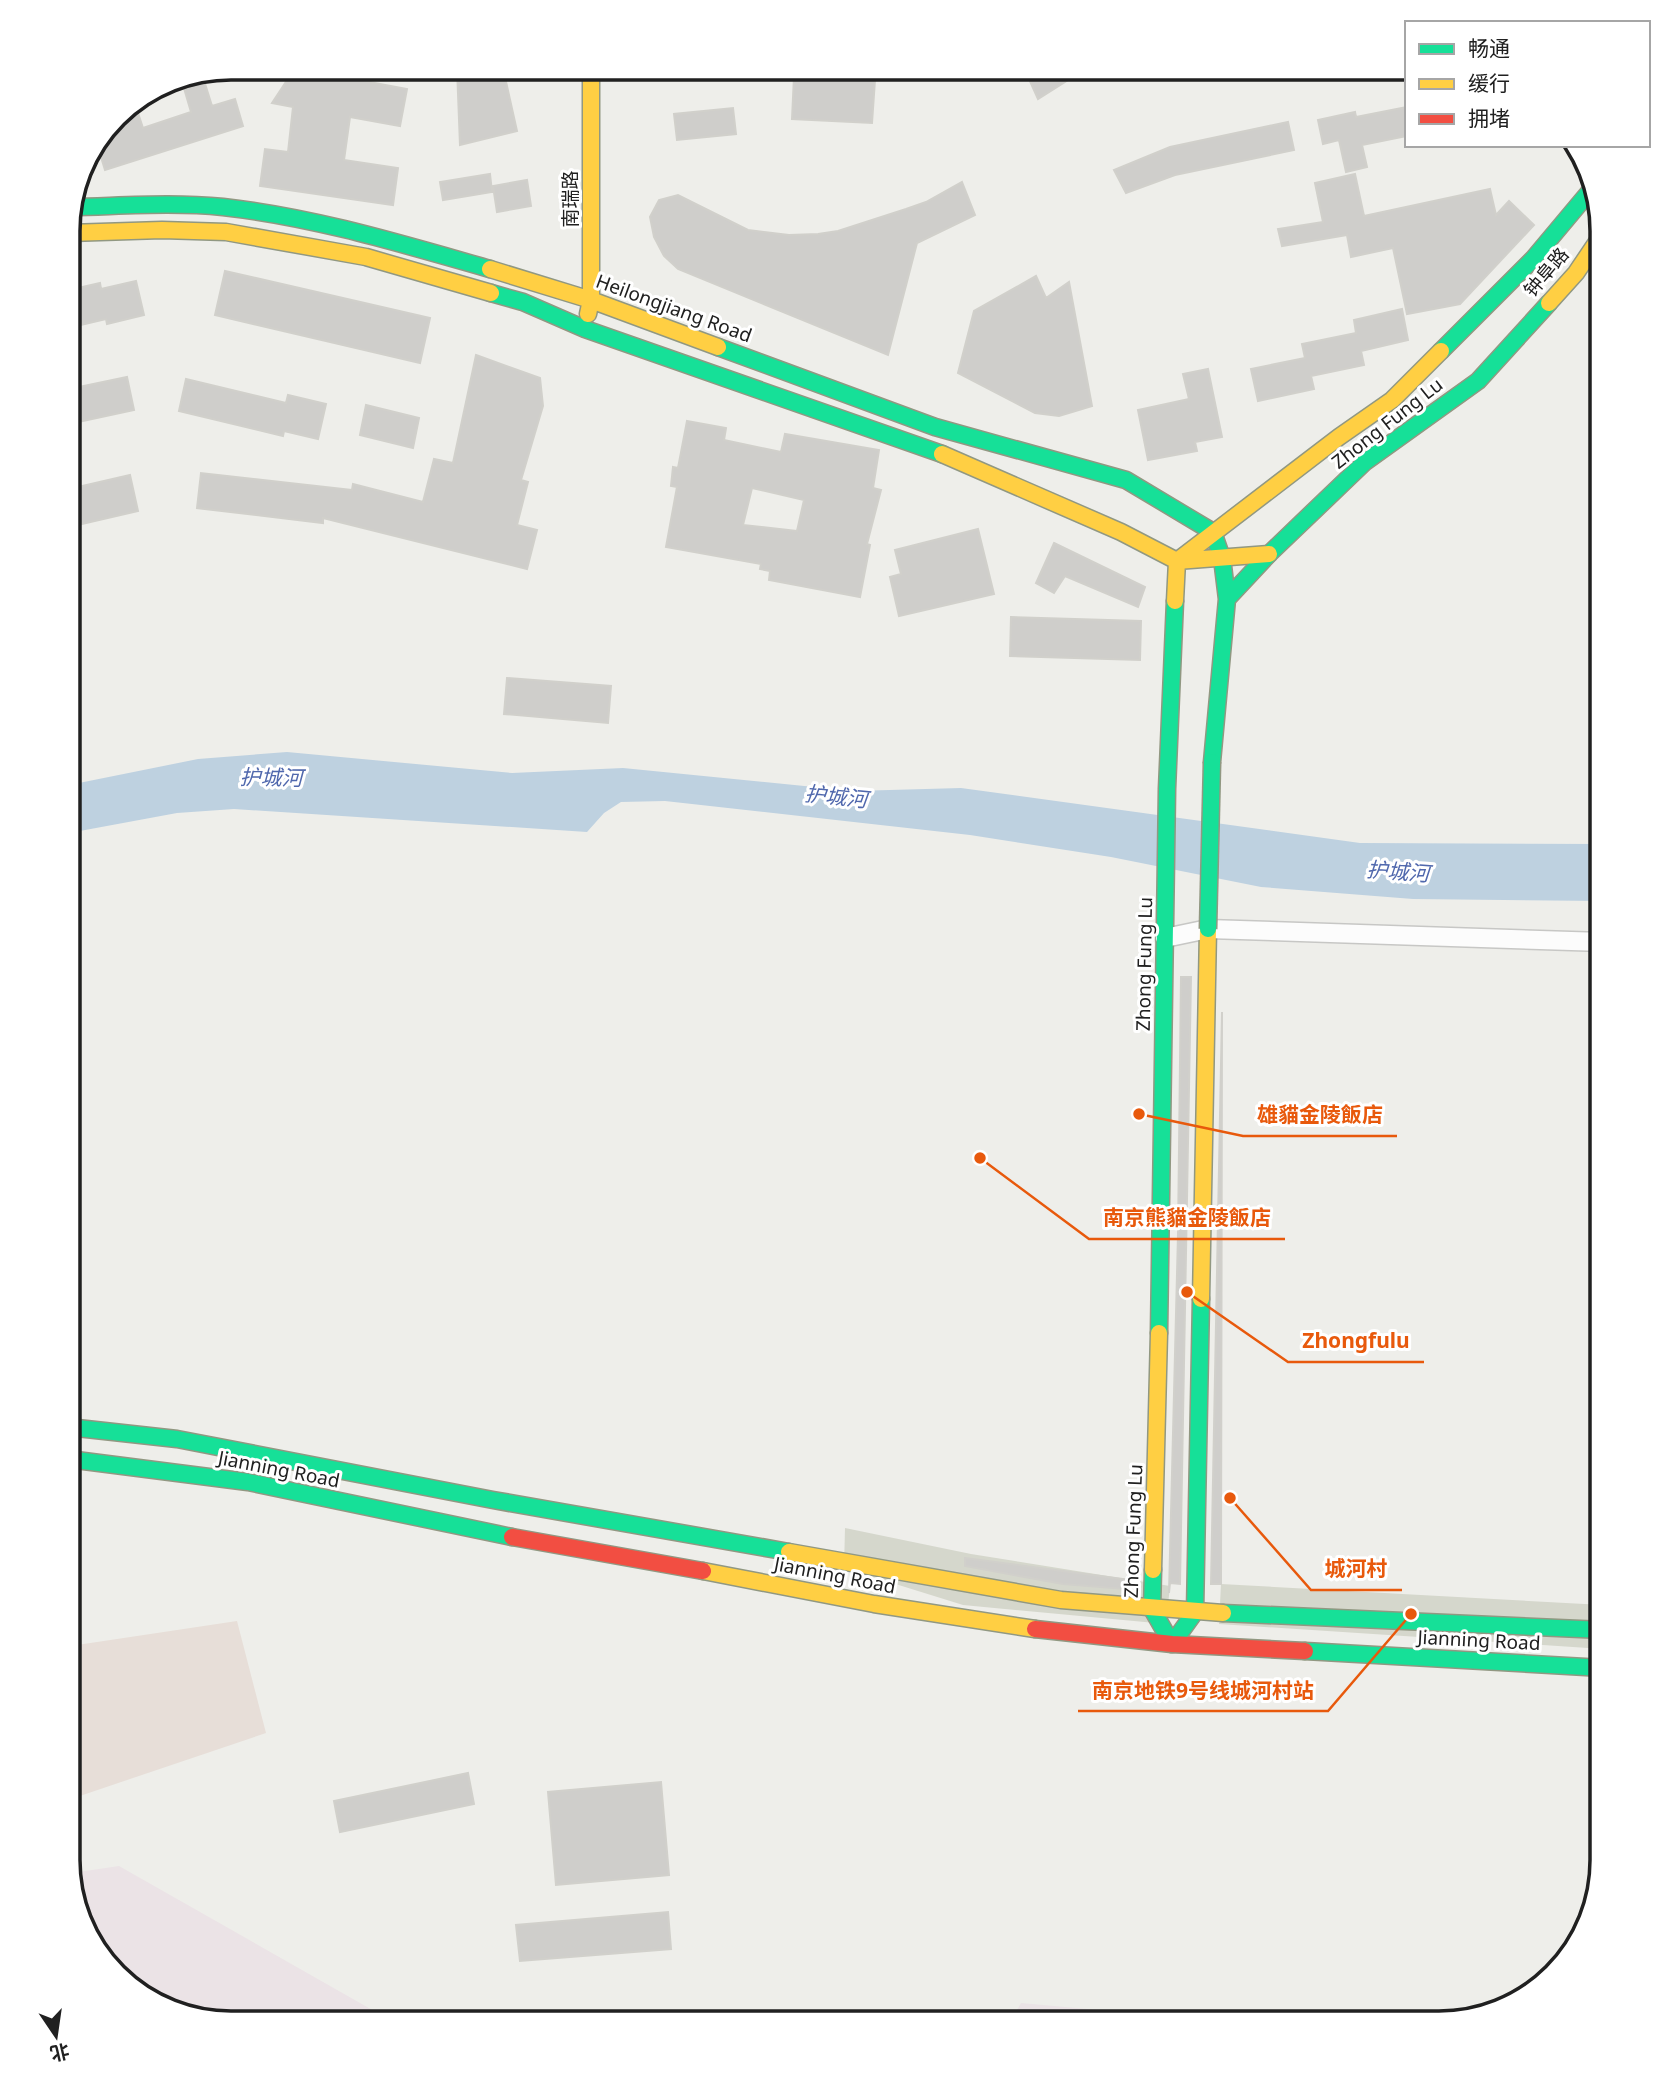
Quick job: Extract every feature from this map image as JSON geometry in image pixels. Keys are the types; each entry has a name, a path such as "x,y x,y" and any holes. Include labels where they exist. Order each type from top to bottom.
{"main road":[{"name":"南瑞路","path":"585,329 591,300 592,81"},
{"name":"钟阜路","path":"1213,532 1339,437 1392,401 1533,259 1586,196"},
{"name":"Heilongjiang Road","path":"83,208 221,207 361,232 591,300 935,427 1126,480 1213,532"},
{"path":"81,233 162,230 226,233 366,257 523,302 585,329 933,450 1121,532 1177,561 1269,554"},
{"name":"Zhong Fung Lu","path":"1227,598 1366,462 1478,381 1576,273 1590,252"},
{"path":"1172,1644 1195,1612 1212,762 1227,598 1222,558 1213,532 1177,561"},
{"name":"Zhong Fung Lu","path":"1172,1644 1152,1609 1162,1234 1167,789 1177,561"},
{"name":"Jianning Road","path":"80,1428 177,1439 493,1500 1061,1600 1195,1612 1590,1629"},
{"name":"Jianning Road","path":"80,1461 248,1482 475,1531 738,1577 874,1605 1054,1632 1172,1644 1590,1667"}],"street":[{"path":"1165,938 1208,929 1590,942"}],"shaded area":[{"path":"845,1528 971,1554 1170,1586 1166,1624 963,1605 844,1568"},
{"path":"1221,1584 1590,1604 1590,1648 1219,1624"},
{"path":"237,1621 266,1733 80,1796 80,1645"},
{"path":"119,1866 374,2011 222,2011 202,2009 165,1996 132,1974 106,1944 89,1909 81,1872"},
{"path":"1021,2003 1109,2011 1016,2011"}],"water":[{"name":"护城河","path":"287,752 512,773 623,768 854,791 961,788 1360,843 1590,844 1590,901 1413,899 1261,887 1111,857 970,835 665,801 621,802 604,813 587,832 234,809 177,813 81,831 81,783 198,759"}],"building":[{"path":"286,81 364,81 407,89 400,126 350,117 344,160 398,168 393,205 260,186 265,149 288,152 293,107 272,103"},
{"path":"458,81 506,81 517,131 460,145"},
{"path":"794,81 875,81 872,123 792,119"},
{"path":"1030,81 1066,81 1038,99"},
{"path":"205,83 212,106 235,99 243,126 105,170 101,156 118,132 138,114 143,128 191,112 184,89"},
{"path":"1405,107 1405,136 1362,145 1367,167 1346,172 1339,140 1323,144 1318,120 1355,112 1356,117"},
{"path":"733,108 736,134 677,140 674,114"},
{"path":"1288,122 1294,150 1175,175 1126,193 1114,170 1170,147"},
{"path":"490,174 492,192 443,200 440,182"},
{"path":"1355,174 1364,216 1490,189 1496,215 1509,201 1534,225 1460,304 1407,314 1393,248 1351,257 1347,235 1282,246 1278,229 1323,222 1315,183"},
{"path":"527,180 531,206 497,212 493,186"},
{"path":"962,182 975,215 917,243 888,355 678,269 664,256 654,237 650,217 659,200 678,195 748,230 789,235 818,234 838,231 926,202"},
{"path":"225,271 430,318 420,363 215,315"},
{"path":"1036,276 1046,298 1069,282 1092,406 1059,416 1035,413 958,373 974,311"},
{"path":"136,281 144,315 107,324 106,319 81,325 81,287 100,283 101,289"},
{"path":"1402,309 1408,340 1361,351 1364,365 1311,376 1314,389 1258,401 1251,369 1305,358 1302,344 1356,333 1354,320"},
{"path":"476,355 540,378 543,406 521,480 528,482 517,525 537,530 527,569 323,518 323,523 197,508 201,473 352,490 353,484 423,502 434,459 453,463"},
{"path":"1208,369 1222,437 1195,442 1197,451 1148,460 1138,410 1189,399 1183,374"},
{"path":"127,377 134,410 81,421 81,387"},
{"path":"186,379 286,403 288,395 326,404 318,439 284,431 283,436 179,411"},
{"path":"366,405 419,418 413,448 360,435"},
{"path":"687,421 726,428 724,440 781,452 785,434 879,450 873,488 881,490 867,544 870,545 860,597 769,580 770,571 760,569 761,564 666,547 677,487 671,486 673,467 678,468","holes":["752,488 804,500 797,531 743,525"]},
{"path":"130,475 138,511 81,524 81,486"},
{"path":"978,529 994,594 899,616 890,577 901,574 895,550"},
{"path":"1054,543 1145,587 1138,607 1065,576 1054,593 1036,583"},
{"path":"1011,617 1141,621 1140,660 1010,656"},
{"path":"507,678 611,686 608,723 504,714"},
{"path":"1181,977 1191,977 1180,1584 1170,1583 1169,1593 1178,1234"},
{"path":"1222,1012 1221,1584 1211,1584"},
{"path":"965,1558 1137,1581 1137,1590 1063,1584 965,1566"},
{"path":"468,1773 474,1804 340,1832 334,1801"},
{"path":"661,1782 669,1875 556,1885 548,1792"},
{"path":"668,1912 671,1949 520,1961 516,1925"}],"traffic: fast":[{"path":"1441,351 1533,259 1586,196"},
{"path":"83,207 185,205 223,207 291,217 358,232 490,269"},
{"path":"491,293 523,302 585,329 942,454"},
{"path":"1212,762 1227,599 1269,554 1365,462 1478,381 1549,303"},
{"path":"718,347 935,427 1126,480 1213,532 1222,558 1227,599"},
{"path":"1159,1333 1167,789 1175,601"},
{"path":"1208,929 1212,762"},
{"path":"1153,1570 1152,1609 1172,1644 1195,1612 1201,1299"},
{"path":"80,1428 177,1439 493,1500 789,1552"},
{"path":"80,1461 248,1482 512,1537"},
{"path":"1223,1613 1590,1629"},
{"path":"1305,1651 1590,1667"}],"traffic: slow":[{"path":"588,314 591,300 591,81"},
{"path":"81,233 162,230 226,232 366,257 491,293"},
{"path":"1549,303 1576,273 1590,252"},
{"path":"490,269 591,300 718,347"},
{"path":"1175,601 1177,561 1339,437 1392,400 1441,351"},
{"path":"942,454 1121,532 1177,561 1269,554"},
{"path":"1201,1299 1208,929"},
{"path":"1153,1570 1159,1333"},
{"path":"789,1552 1061,1600 1223,1613"},
{"path":"703,1571 874,1604 1035,1629"}],"traffic: jam":[{"path":"512,1537 703,1571"},
{"path":"1035,1629 1172,1644 1305,1651"}],"place":[{"name":"雄貓金陵飯店","path":"1139,1114"},
{"name":"南京熊貓金陵飯店","path":"980,1158"},
{"name":"Zhongfulu","path":"1187,1292"},
{"name":"城河村","path":"1230,1498"},
{"name":"南京地铁9号线城河村站","path":"1411,1614"}]}
